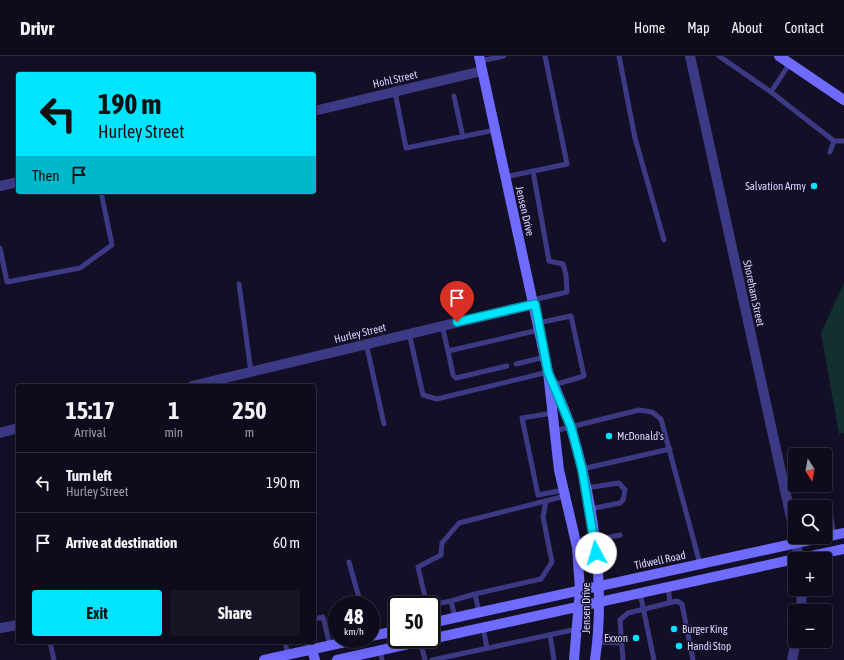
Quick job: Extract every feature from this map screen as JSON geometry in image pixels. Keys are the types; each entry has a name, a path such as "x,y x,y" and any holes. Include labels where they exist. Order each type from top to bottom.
{"main road":[{"path":"779,56 844,100"},
{"name":"Jensen Drive","path":"480,58 548,372 554,431 564,493 577,547 580,590 574,660"},
{"name":"Jensen Drive","path":"548,372 571,427 582,469 595,540 599,586 598,642 595,660"},
{"name":"Tidwell Road","path":"440,621 700,564 788,540"},
{"path":"830,552 844,549"},
{"path":"440,637 788,561"},
{"path":"479,612 483,627"},
{"path":"264,660 328,646"},
{"path":"337,660 380,655 397,648"},
{"path":"312,650 314,660"}],"street":[{"name":"Shoreham Street","path":"690,56 790,500"},
{"name":"Hohl Street","path":"316,111 482,71"},
{"path":"0,186 16,182"},
{"name":"Hurley Street","path":"200,384 534,302"},
{"path":"0,433 16,429"},
{"path":"0,628 16,625"},
{"path":"792,660 795,648"}],"lane":[{"path":"480,58 504,56"},
{"path":"505,177 567,164 545,56"},
{"path":"619,56 635,138 664,240"},
{"path":"719,56 771,92 834,141 844,141"},
{"path":"771,92 790,63"},
{"path":"395,92 406,148 495,130"},
{"path":"454,96 463,137"},
{"path":"830,152 834,141"},
{"path":"533,172 549,261 563,264 566,275 567,292 534,302"},
{"path":"0,248 7,282 80,268 112,244 101,194"},
{"path":"239,284 250,372"},
{"path":"448,351 539,327 571,316 584,376 554,385"},
{"path":"442,325 453,375 456,378 507,366"},
{"path":"410,333 423,395 437,399 548,372"},
{"path":"366,343 384,424"},
{"path":"516,364 545,357"},
{"path":"554,431 639,410 652,412 661,419 700,564"},
{"path":"553,413 522,418 538,495 564,493"},
{"path":"582,469 670,449"},
{"path":"586,488 619,483 625,490 623,500 620,503 590,510"},
{"path":"424,596 418,567 440,555 442,543 458,523 546,501 564,493"},
{"path":"440,603 541,579 552,562 542,517 546,501"},
{"path":"595,540 620,535"},
{"path":"349,562 358,596"},
{"path":"668,587 670,602"},
{"path":"640,593 654,660"},
{"path":"475,594 479,612"},
{"path":"451,601 455,618"},
{"path":"623,660 620,620 628,613 677,601 682,604 693,660"},
{"path":"316,618 323,616 328,637"},
{"path":"483,627 487,648"},
{"path":"432,660 577,629"},
{"path":"550,634 554,660"},
{"path":"598,642 622,643"},
{"path":"50,644 54,660"},
{"path":"285,644 288,655"},
{"path":"418,648 424,660"}],"green space":[{"path":"844,283 844,433 839,434 821,333"}],"place":[{"name":"Salvation Army","path":"814,186"},
{"name":"McDonald's","path":"609,436"},
{"name":"Burger King","path":"674,629"},
{"name":"Exxon","path":"636,638"},
{"name":"Handi Stop","path":"679,646"}],"route":[{"path":"457,322 535,304 548,372 571,427 582,469 596,553"}]}
